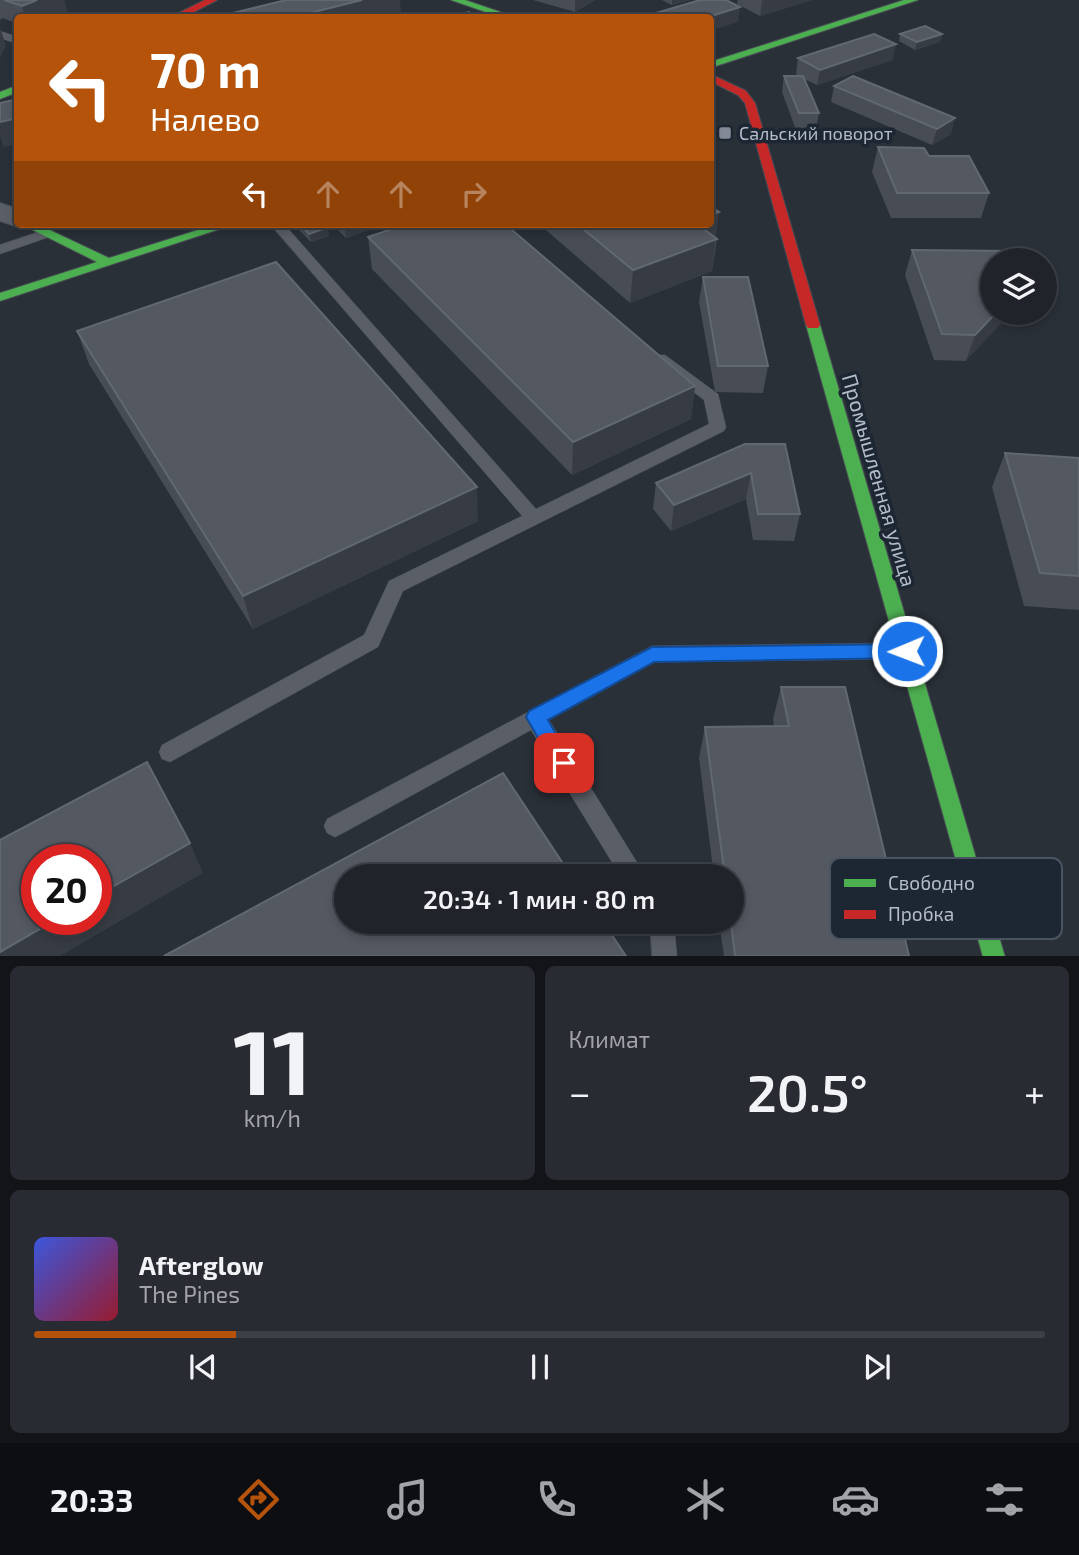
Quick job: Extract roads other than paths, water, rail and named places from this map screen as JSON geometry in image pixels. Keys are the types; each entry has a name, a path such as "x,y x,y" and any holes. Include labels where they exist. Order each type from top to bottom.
{"street":[{"path":"456,0 501,14"},
{"path":"714,64 913,0"},
{"path":"180,14 200,2"},
{"name":"Промышленная улица","path":"714,79 742,93 750,103 966,858"},
{"path":"36,228 109,264"},
{"path":"0,297 217,228"},
{"name":"Промышленная улица","path":"989,939 994,956"}],"lane":[{"path":"280,228 534,519"},
{"path":"0,250 47,233"},
{"path":"170,752 371,641 396,586 718,427 712,398 649,349"},
{"path":"335,826 652,654 907,651"},
{"path":"536,717 626,864"},
{"path":"663,934 665,956"}],"place":[{"name":"Сальский поворот","path":"725,133"}]}
